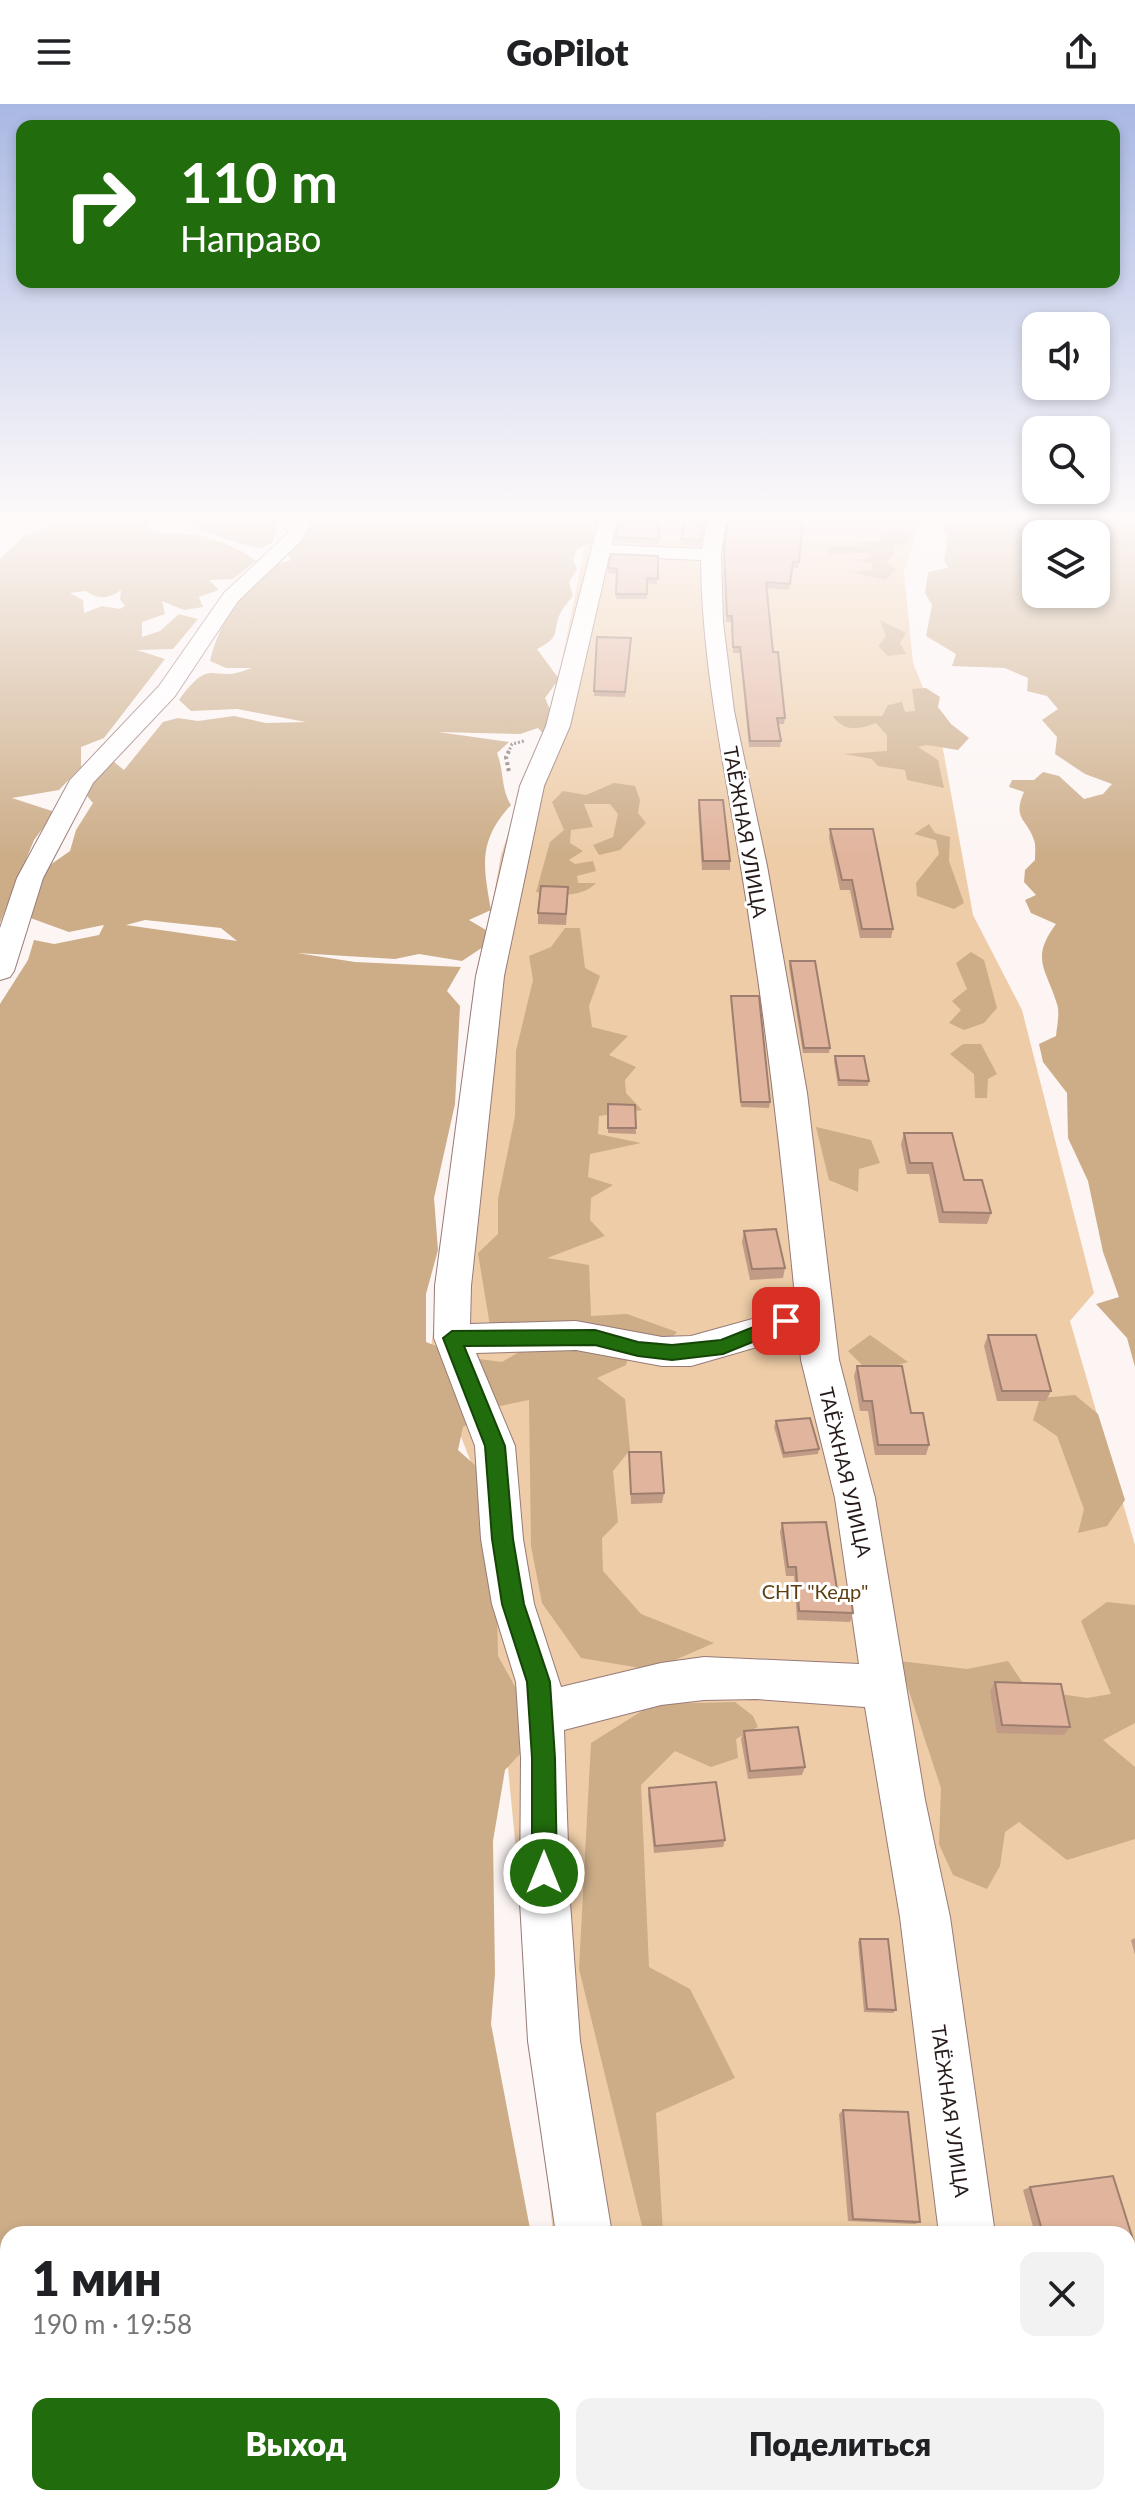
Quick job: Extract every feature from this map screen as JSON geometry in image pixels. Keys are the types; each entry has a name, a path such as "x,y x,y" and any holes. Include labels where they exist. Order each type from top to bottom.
{"street":[{"path":"0,971 30,878 82,780 167,691 207,632"},
{"path":"581,632 558,726 532,786 490,976 453,1286 452,1338 495,1446 502,1539 513,1604 538,1682 545,1902 554,2041 583,2226"},
{"name":"ТАЁЖНАЯ УЛИЦА","path":"714,632 716,667 791,1093 813,1319 855,1498 925,1917 966,2226"},
{"path":"452,1338 595,1337 638,1349 672,1352 723,1347 786,1321 813,1319"},
{"path":"540,1710 572,1710 612,1696 663,1684 730,1676 886,1687"}],"green space":[{"name":"СНТ \"Кедр\"","path":"568,632 910,632 913,663 939,727 973,915 1022,1010 1094,1293 1070,1321 1135,1545 1135,2226 552,2226 481,1488 430,1357 468,1042 501,855 554,700"}],"shaded area":[{"path":"0,632 142,632 142,637 157,632 187,632 173,649 137,650 165,659 104,738 81,747 81,767 59,790 12,798 55,812 34,840 0,923"},
{"path":"220,632 555,632 550,641 537,649 559,679 545,698 551,712 548,739 538,728 520,734 438,732 509,742 497,753 511,805 493,830 486,854 491,910 469,920 486,930 483,947 462,961 419,954 395,959 297,953 355,962 461,967 447,991 460,1006 455,1104 434,1198 438,1250 426,1294 426,1342 464,1357 502,1362 531,1345 631,1347 626,1365 597,1378 625,1399 630,1450 613,1471 618,1522 602,1538 603,1571 641,1614 714,1643 652,1670 581,1658 542,1603 531,1546 529,1400 495,1407 463,1427 458,1450 494,1482 498,1656 517,1690 532,1741 505,1770 493,1841 495,1974 491,2024 529,2226 0,2226 0,1004 28,960 34,940 54,944 99,935 104,925 69,932 25,916 32,888 50,865 70,851 76,830 93,803 82,790 109,758 124,770 163,722 178,718 198,721 234,716 266,723 306,722 237,709 191,711 179,700 199,678 206,674 238,673 251,668 226,668 210,661","holes":["145,920 221,928 237,941 126,925"]},
{"path":"885,632 906,633 900,643 906,654 888,656 878,646 886,636"},
{"path":"927,632 1135,632 1135,1367 1127,1338 1096,1304 1119,1297 1103,1252 1088,1181 1068,1138 1067,1093 1043,1062 1039,1044 1056,1036 1058,1008 1042,955 1056,924 1031,913 1025,900 1036,895 1024,882 1025,870 1035,860 1035,845 1020,814 1024,792 1009,787 1012,780 1034,780 1043,772 1059,776 1084,799 1103,794 1112,784 1085,774 1055,754 1057,737 1042,720 1058,709 1047,696 1027,691 1028,678 1005,668 952,666 956,654 926,636"},
{"path":"926,688 940,697 938,707 951,724 969,738 958,750 927,745 918,747 938,760 944,788 907,780 905,770 878,766 872,759 844,754 887,751 887,735 876,723 858,728 847,727 833,716 882,716 888,705 902,702 905,712 915,711 912,689"},
{"path":"614,783 635,786 640,800 638,813 646,823 620,850 599,855 593,845 613,837 618,814 610,804 584,804 593,827 571,830 570,843 583,851 569,860 575,864 593,861 596,871 577,876 578,883 596,883 576,893 536,892 550,842 564,830 552,802 563,791 586,795"},
{"path":"929,824 935,833 950,837 949,861 964,903 954,909 917,896 916,883 939,854 936,840 914,834"},
{"path":"565,928 580,928 585,968 600,976 589,1006 592,1027 628,1036 609,1055 636,1067 625,1080 626,1093 642,1110 599,1116 598,1134 641,1143 590,1154 588,1177 613,1185 591,1198 590,1220 605,1236 547,1258 589,1265 591,1316 627,1314 677,1332 665,1344 490,1326 478,1253 498,1234 498,1199 515,1116 516,1051 533,980 529,956 551,947"},
{"path":"971,952 984,960 997,1008 984,1023 964,1030 949,1023 961,1010 952,1001 967,989 956,963"},
{"path":"963,1044 981,1044 997,1074 988,1079 987,1098 975,1098 974,1074 950,1054"},
{"path":"816,1127 871,1140 880,1163 859,1169 858,1192 829,1180"},
{"path":"870,1335 908,1362 870,1373 848,1351"},
{"path":"1075,1395 1098,1414 1125,1500 1107,1526 1078,1533 1084,1509 1057,1436 1033,1420 1040,1398"},
{"path":"1107,1602 1135,1605 1135,1723 1103,1740 1135,1767 1135,1839 1067,1860 1019,1822 1005,1832 1000,1866 987,1889 953,1875 939,1844 941,1788 899,1661 967,1669 1008,1661 1027,1689 1087,1698 1111,1694 1081,1621"},
{"path":"735,1702 753,1716 758,1727 736,1739 738,1758 711,1767 675,1751 641,1785 649,1967 690,1989 735,2078 656,2113 663,2226 642,2226 579,1969 591,1743 653,1704"}],"building":[{"path":"733,632 771,632 773,652 778,652 785,718 777,718 781,741 750,741 740,647 733,647"},
{"path":"597,637 631,638 625,692 594,691"},
{"path":"699,800 723,800 730,861 703,861"},
{"path":"830,829 873,829 893,929 862,929 852,880 842,880"},
{"path":"541,886 568,887 566,914 538,913"},
{"path":"790,961 815,961 830,1048 804,1048"},
{"path":"731,996 759,996 770,1102 741,1102"},
{"path":"835,1056 864,1056 869,1081 839,1080"},
{"path":"608,1104 635,1105 636,1128 608,1128"},
{"path":"904,1133 952,1133 964,1180 982,1180 991,1213 943,1212 932,1163 910,1163"},
{"path":"776,1229 785,1268 752,1269 744,1231"},
{"path":"988,1335 1036,1335 1051,1391 1002,1391"},
{"path":"857,1366 902,1366 911,1413 923,1413 929,1445 878,1445 872,1401 863,1401"},
{"path":"810,1418 819,1449 784,1453 776,1421"},
{"path":"629,1452 661,1452 664,1493 631,1494"},
{"path":"826,1522 837,1589 850,1589 853,1613 799,1611 796,1567 788,1567 782,1523"},
{"path":"995,1682 1061,1684 1070,1727 1002,1725"},
{"path":"798,1727 805,1767 750,1771 744,1731"},
{"path":"716,1782 725,1840 655,1846 649,1788"},
{"path":"860,1939 888,1939 896,2010 867,2009"},
{"path":"843,2110 908,2112 920,2222 853,2219"},
{"path":"1113,2176 1129,2226 1041,2226 1030,2187"}],"route":[{"path":"544,1873 544,1758 538,1682 513,1604 502,1539 495,1446 452,1338 595,1337 638,1349 672,1352 723,1347 786,1321"}]}
